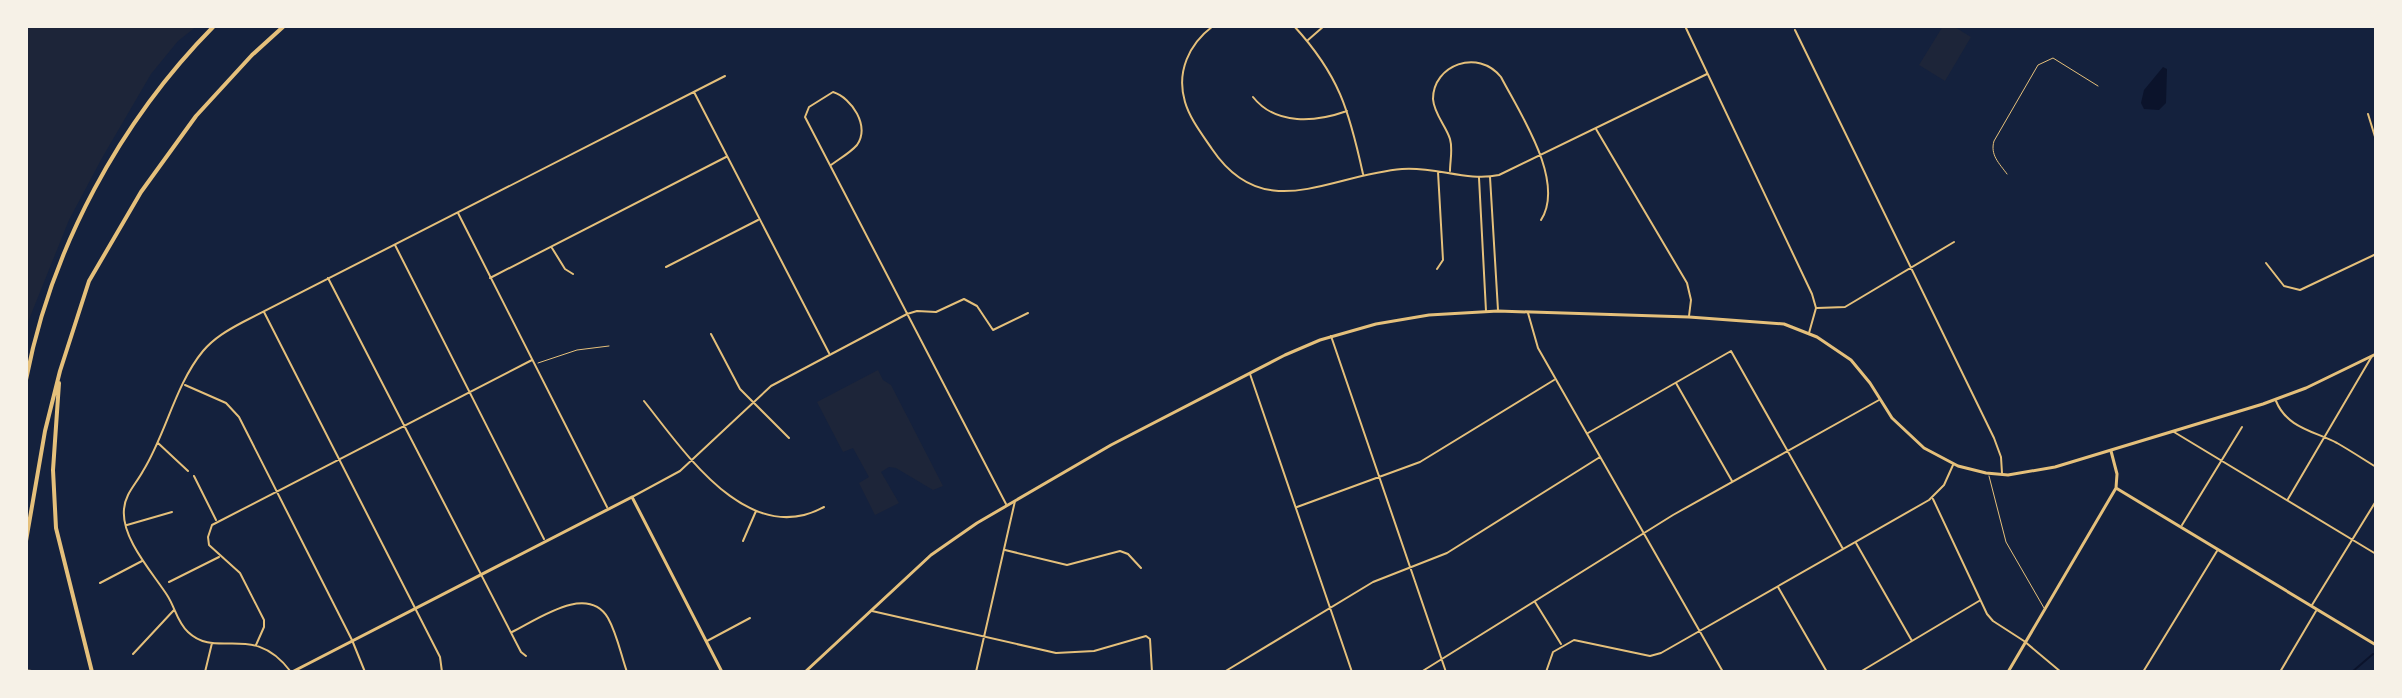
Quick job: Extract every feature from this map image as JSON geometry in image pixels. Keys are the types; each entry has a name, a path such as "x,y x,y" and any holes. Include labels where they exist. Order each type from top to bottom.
{"highway":[{"path":"26,380 56,276 102,177 146,108 214,26"},
{"path":"26,541 43,441 60,371 89,281 141,192 196,116 252,55 284,26"},
{"path":"60,371 53,470 55,517 60,548 92,670"}],"main road":[{"path":"805,672 931,555 1006,505 1111,445 1295,350 1331,336 1402,319 1498,311 1765,321 1809,333 1835,347 1865,376 1892,418 1913,440 1953,464 2002,475 2040,471 2275,400 2374,354"},
{"path":"2008,672 2116,488 2117,474 2111,451"},
{"path":"2116,488 2376,645"},
{"path":"292,672 632,497 722,672"}],"street":[{"path":"1213,26 1199,38 1183,70 1182,89 1192,119 1232,175 1247,185 1275,193 1402,169 1490,177 1511,171 1707,74"},
{"path":"1294,26 1336,82 1348,110 1364,175"},
{"path":"1307,41 1324,26"},
{"path":"1685,26 1809,287 1816,308 1809,333"},
{"path":"1795,30 1997,446 2002,475"},
{"path":"1450,172 1450,138 1435,108 1433,96 1439,81 1462,61 1481,63 1495,70 1548,174 1547,209 1541,220"},
{"path":"292,672 271,651 256,645 212,643 190,634 143,560 125,525 127,495 145,469 197,359 213,340 264,311 725,76"},
{"path":"694,91 829,355"},
{"path":"831,165 856,146 861,127 855,110 840,94 833,92 809,107 805,114 831,165 907,314 1006,505"},
{"path":"1253,97 1268,110 1296,119 1317,119 1348,110"},
{"path":"2368,114 2376,140"},
{"path":"1595,127 1690,288 1689,317"},
{"path":"490,278 727,156"},
{"path":"1437,269 1443,260 1438,170"},
{"path":"1479,177 1486,311"},
{"path":"1490,177 1498,311"},
{"path":"457,212 608,509"},
{"path":"666,267 760,220"},
{"path":"1816,308 1841,308 1954,242"},
{"path":"394,244 545,541"},
{"path":"552,247 565,269 573,274"},
{"path":"2266,263 2284,286 2300,290 2376,254"},
{"path":"328,278 479,575 526,656"},
{"path":"632,497 670,477 692,461 771,386 907,314 936,312 961,299 968,300 977,306 993,330 1028,313"},
{"path":"264,311 440,657 442,672"},
{"path":"1528,312 1535,343 1723,672"},
{"path":"711,334 734,380 789,438"},
{"path":"1331,336 1446,672"},
{"path":"1587,433 1731,351 1843,549"},
{"path":"2287,500 2374,354"},
{"path":"256,645 264,620 245,581 208,541 210,529 217,522 276,491 532,360"},
{"path":"1250,372 1352,672"},
{"path":"1297,507 1420,462 1555,379"},
{"path":"1675,382 1732,481"},
{"path":"184,384 226,403 236,413 352,640 365,672"},
{"path":"1421,672 1644,533 1880,399"},
{"path":"2275,400 2280,412 2288,419 2376,467"},
{"path":"644,401 717,488 757,510 789,518 805,516 824,507"},
{"path":"2181,527 2242,427"},
{"path":"2173,432 2376,554"},
{"path":"157,443 188,471"},
{"path":"1224,672 1373,582 1447,553 1600,457"},
{"path":"1546,672 1550,657 1562,645 1574,640 1650,656 1661,653 1932,498 1944,485 1953,464"},
{"path":"194,476 217,522"},
{"path":"1932,498 1993,621 2024,641 2061,672"},
{"path":"976,672 1015,500"},
{"path":"2311,606 2376,501"},
{"path":"743,541 757,510"},
{"path":"125,525 172,512"},
{"path":"1855,542 1912,641"},
{"path":"1004,550 1059,564 1090,560 1120,551 1128,554 1141,568"},
{"path":"2143,672 2218,550"},
{"path":"169,582 220,556"},
{"path":"100,583 143,560"},
{"path":"1778,586 1827,672"},
{"path":"1860,672 1980,600"},
{"path":"1535,602 1562,645"},
{"path":"511,633 568,605 593,605 608,618 627,672"},
{"path":"133,654 174,609"},
{"path":"871,610 984,638 1067,654 1108,648 1146,636 1150,639 1152,672"},
{"path":"2280,672 2317,610"},
{"path":"706,641 750,618"},
{"path":"205,672 212,643"}],"lane":[{"path":"2007,174 1994,156 1994,141 2038,65 2053,58 2098,86"},
{"path":"535,365 586,347 609,346"},
{"path":"1989,473 2006,542 2044,608"}],"shaded area":[{"path":"26,26 197,26 178,41 151,74 102,158 69,220 26,327"},
{"path":"1943,26 1953,26 1971,37 1945,81 1919,65"},
{"path":"2163,67 2167,69 2166,103 2159,110 2144,109 2141,103 2144,90"},
{"path":"878,370 883,380 891,385 943,486 933,490 889,467 881,472 899,503 875,515 859,483 869,477 853,448 843,452 817,402"}],"waterway":[{"path":"2352,672 2373,654"}],"railway":[{"path":"26,670 37,672"}]}
